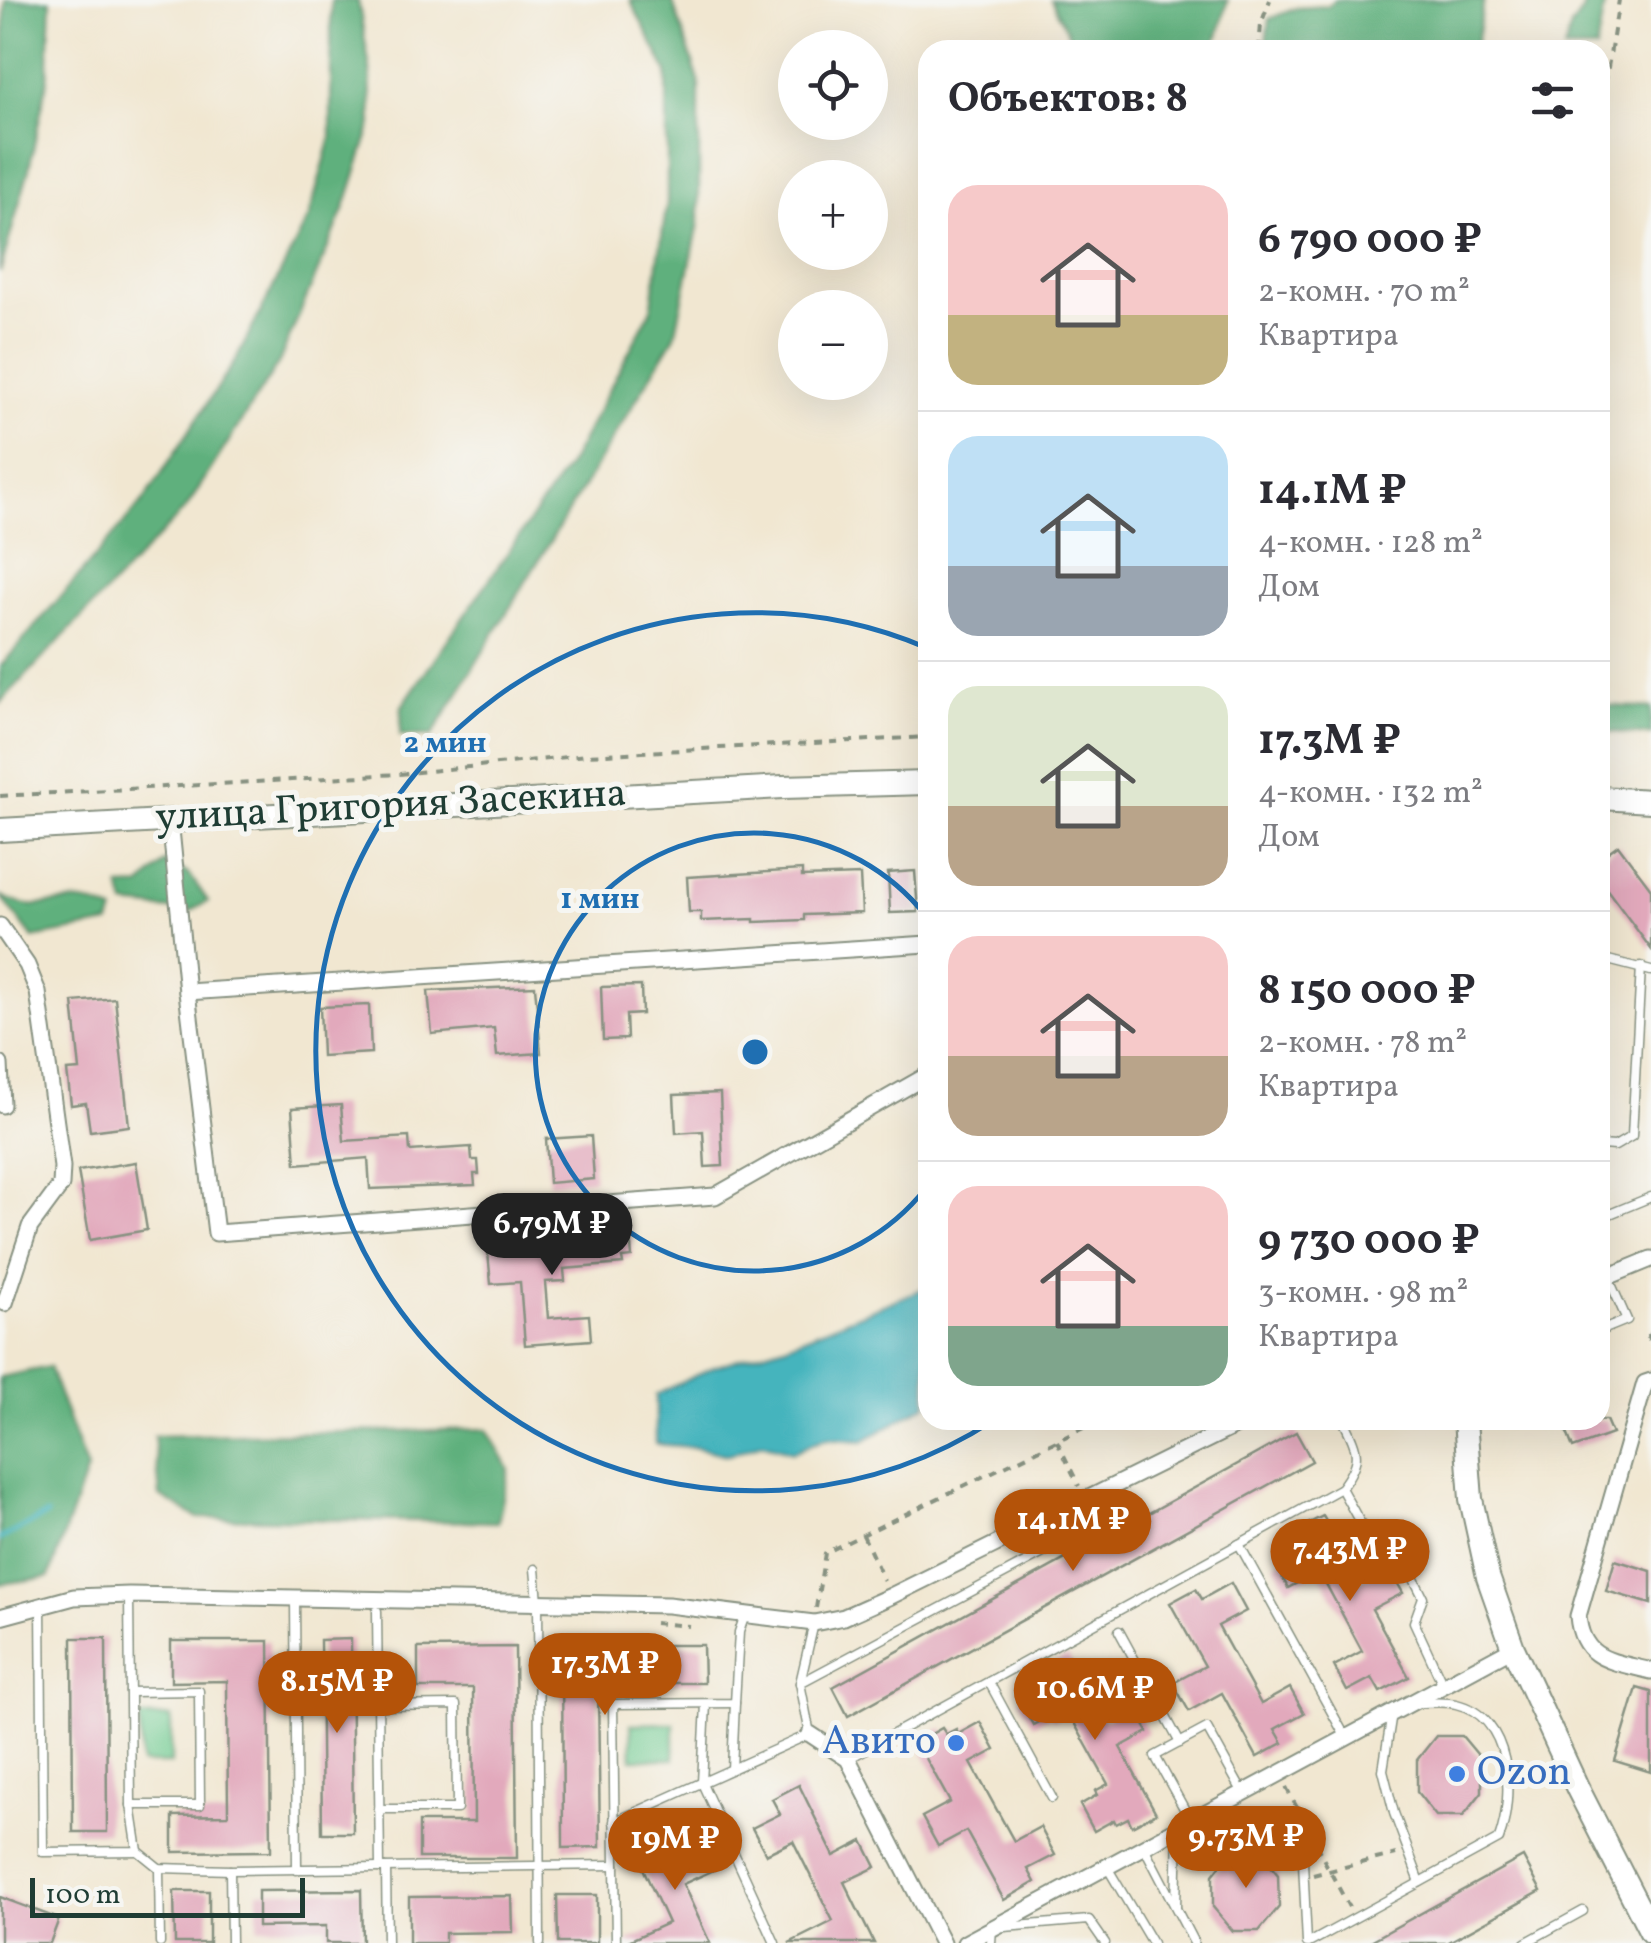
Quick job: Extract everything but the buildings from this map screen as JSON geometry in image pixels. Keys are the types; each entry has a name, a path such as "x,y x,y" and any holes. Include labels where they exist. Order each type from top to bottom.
{"main road":[{"name":"улица Григория Засекина","path":"0,830 783,786 918,783"},
{"path":"1610,798 1651,800"},
{"path":"1466,1430 1472,1499 1488,1577 1512,1648 1562,1758 1651,1932"}],"street":[{"path":"170,819 216,1233 715,1196 918,1081"},
{"path":"0,926 27,965 38,992 62,1167 61,1185 30,1227 5,1303"},
{"path":"188,992 918,945"},
{"path":"0,1064 2,1105"},
{"path":"1610,1276 1651,1259"},
{"path":"1651,1381 1645,1383 1578,1616 1583,1641 1590,1650 1600,1657 1651,1671"},
{"path":"0,1616 74,1597 129,1595 668,1605 814,1623 844,1617 891,1596 1227,1430"},
{"path":"966,1943 991,1936 1107,1867 1512,1648"},
{"path":"810,1734 848,1759 942,1943"}],"lane":[{"path":"1610,960 1651,970"},
{"path":"1610,1146 1632,1136 1640,966"},
{"path":"1610,1214 1651,1197"},
{"path":"1610,1289 1627,1320 1610,1326"},
{"path":"848,1759 1341,1488 1353,1472 1358,1452 1348,1430"},
{"path":"1341,1488 1374,1548 1401,1553 1423,1597 1414,1622 1444,1686"},
{"path":"800,1683 1050,1550 1054,1516"},
{"path":"1239,1544 1346,1738"},
{"path":"535,1569 540,1943"},
{"path":"129,1595 131,1805 138,1851"},
{"path":"295,1598 297,1870"},
{"path":"58,1607 41,1605 43,1852 138,1851 159,1868 230,1870 615,1865"},
{"path":"377,1611 387,1943"},
{"path":"732,1769 739,1632 745,1615"},
{"path":"614,1822 810,1734 800,1683 814,1623"},
{"path":"1118,1631 1180,1743"},
{"path":"988,1682 1052,1798"},
{"path":"130,1692 199,1691 200,1729 200,1804 131,1805"},
{"path":"1184,1825 1228,1818 1285,1821 1302,1842 1308,1943 1499,1839 1505,1822 1506,1759 1489,1723 1458,1704 1411,1702"},
{"path":"616,1943 614,1704 735,1704"},
{"path":"706,1704 702,1783 775,1943"},
{"path":"378,1706 456,1705 457,1809 380,1810"},
{"path":"1392,1713 1383,1770 1420,1882"},
{"path":"1176,1912 1184,1825 1155,1756 1207,1728 1243,1793"},
{"path":"1144,1847 1194,1943"},
{"path":"1107,1867 1152,1943"},
{"path":"159,1868 160,1943"},
{"path":"230,1870 231,1943"},
{"path":"1525,1943 1583,1911"},
{"path":"991,1936 1088,1920 1104,1943"}],"path":[{"path":"1260,40 1270,0"},
{"path":"1610,58 1620,0"},
{"path":"0,796 400,774 587,755 918,738"},
{"path":"1651,1334 1651,1346"},
{"path":"814,1623 825,1554 1079,1430"},
{"path":"1058,1440 1086,1500"},
{"path":"863,1536 891,1596"},
{"path":"1304,1877 1409,1851"}],"green space":[{"path":"5,0 50,0 51,5 47,83 29,169 0,272 0,95 4,82"},
{"path":"331,0 358,0 370,69 372,124 344,210 279,362 187,507 0,703 0,667 144,500 237,358 309,217 331,137"},
{"path":"630,0 672,0 699,81 699,223 675,336 432,736 400,735 402,706 571,461 651,310 667,202 667,72"},
{"path":"1051,0 1228,0 1217,40 1070,37"},
{"path":"1336,0 1484,0 1477,40 1266,40 1269,19 1296,8 1327,6"},
{"path":"1584,0 1605,0 1598,40 1567,40 1571,27 1583,10"},
{"path":"1610,706 1651,708 1651,735 1610,732"},
{"path":"166,861 190,875 208,901 189,912 125,905 120,887 141,886"},
{"path":"0,895 33,905 86,902 114,912 110,924 33,938"},
{"path":"49,1367 87,1470 49,1577 0,1584 0,1377"},
{"path":"487,1429 509,1469 498,1522 198,1518 160,1496 154,1436"},
{"path":"140,1717 171,1717 171,1764 141,1764"},
{"path":"674,1723 674,1759 632,1759 631,1724"}],"water":[{"path":"918,1291 918,1409 863,1441 825,1438 793,1452 762,1443 728,1455 656,1444 656,1395 713,1367 785,1345"}],"waterway":[{"path":"0,1539 47,1515"}],"place":[{"name":"Авито","path":"956,1743"},
{"name":"Ozon","path":"1457,1774"}]}
